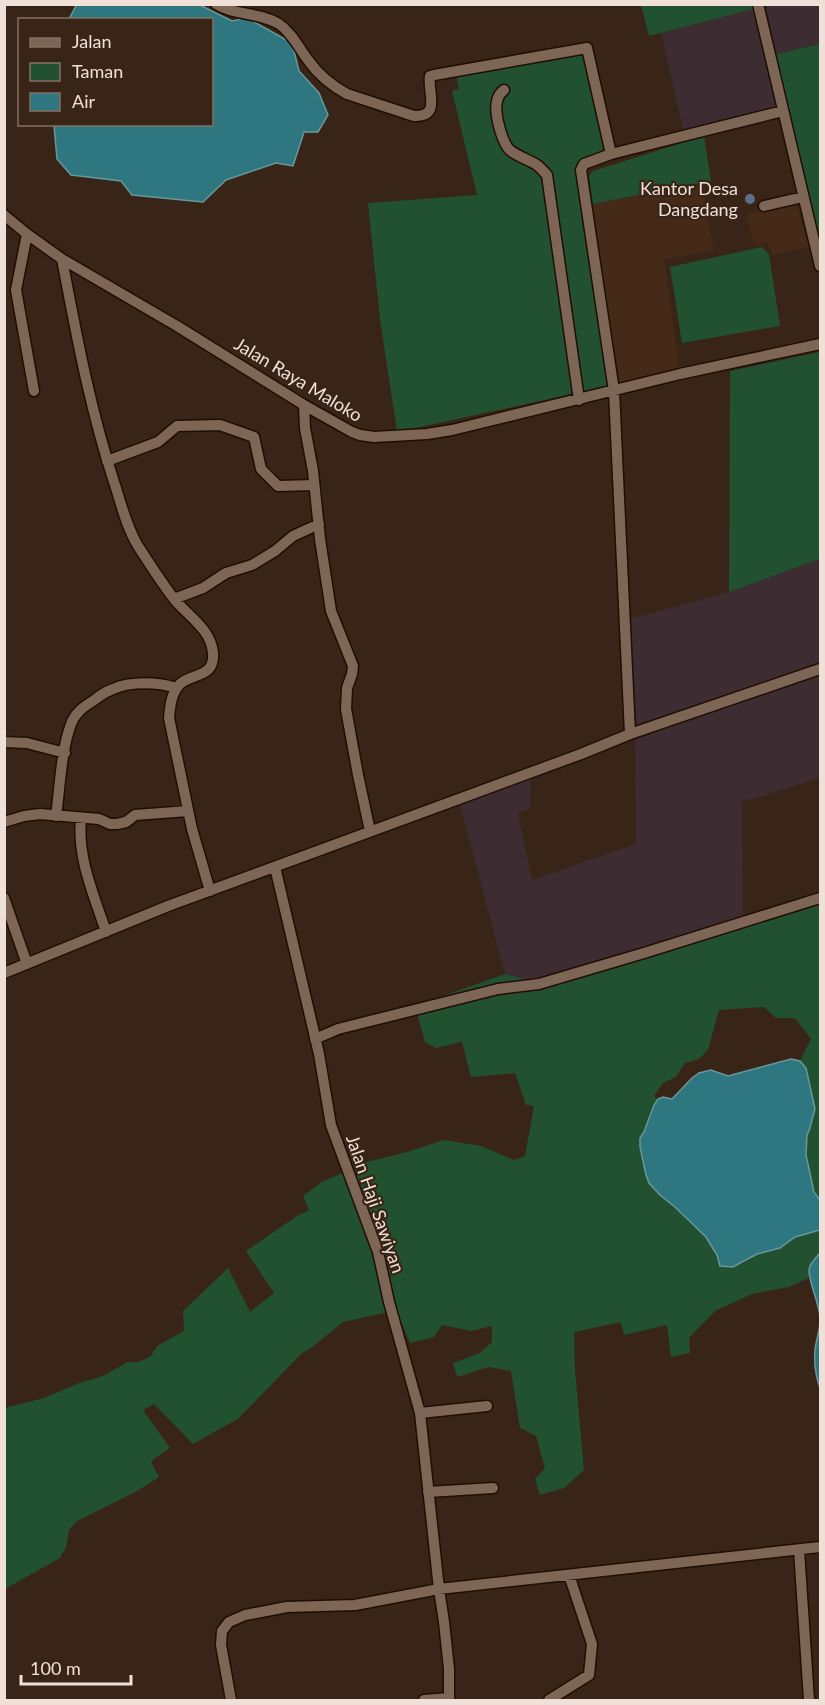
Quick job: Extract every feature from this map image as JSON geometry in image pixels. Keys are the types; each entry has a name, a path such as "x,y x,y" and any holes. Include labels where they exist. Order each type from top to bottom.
{"street":[{"path":"216,4 279,24 291,35 314,67 338,89 414,116 424,115 432,105 430,76 587,48 611,154"},
{"path":"758,4 820,266"},
{"path":"504,90 497,99 496,107 507,146 513,152 537,165 547,175 579,400"},
{"path":"630,735 614,391 581,170 584,164 611,154 783,111"},
{"path":"764,206 803,197"},
{"name":"Jalan Raya Maloko","path":"4,215 62,259 177,326 304,405 360,435 374,437 452,430 680,374 820,344"},
{"path":"27,234 16,290 34,391"},
{"path":"62,259 107,461 130,531 174,599 206,633 213,648 212,665 207,671 181,683 176,688 170,705 169,718 188,811 210,891"},
{"path":"304,405 305,428 331,611 353,666 347,688 346,709 370,831"},
{"path":"107,461 158,442 177,426 220,425 254,437 261,469 278,486 314,485"},
{"path":"174,599 203,588 226,573 252,565 275,551 288,539 319,524"},
{"path":"4,973 168,906 630,735 820,669"},
{"path":"56,816 65,753 71,725 78,713 107,692 118,687 164,684 176,688"},
{"path":"4,742 27,743 65,753"},
{"path":"4,822 32,815 101,820 117,824 126,822 138,814 188,811"},
{"path":"81,819 82,855 106,932"},
{"name":"Jalan Haji Sawiyan","path":"275,867 315,1039 332,1125 378,1252 389,1302 420,1413 449,1669 449,1699"},
{"path":"4,898 27,964"},
{"path":"315,1039 338,1029 489,991 539,984 820,898"},
{"path":"420,1413 486,1406"},
{"path":"428,1492 493,1488"},
{"path":"231,1701 221,1637 225,1626 235,1618 273,1609 355,1605 439,1589 820,1547"},
{"path":"798,1550 809,1701"},
{"path":"549,1701 589,1675 592,1644 569,1575"},
{"path":"424,1701 449,1699"}],"shaded area":[{"path":"766,5 820,5 820,44 776,54"},
{"path":"754,9 778,107 684,133 661,33"},
{"path":"702,184 714,251 664,259 679,370 618,385 593,204"},
{"path":"796,202 809,247 773,255 767,242 754,244 746,214"},
{"path":"820,559 820,664 637,729 630,619 729,592"},
{"path":"820,672 820,778 742,802 743,916 533,981 505,974 460,804 531,777 530,809 518,813 532,880 636,844 635,739"}],"green space":[{"path":"753,4 754,9 649,36 641,5"},
{"path":"820,44 820,245 776,54"},
{"path":"588,51 609,157 579,166 609,386 397,432 380,319 368,203 477,195 452,91 459,89 456,75"},
{"path":"704,136 711,181 593,204 589,176 593,171"},
{"path":"762,247 769,254 780,326 682,343 670,267"},
{"path":"820,352 820,559 729,592 730,371"},
{"path":"820,891 820,1200 807,1166 806,1137 809,1131 806,1068 800,1061 811,1039 795,1018 776,1018 764,1007 719,1010 708,1050 699,1059 685,1063 676,1077 663,1083 654,1096 658,1099 640,1139 646,1175 660,1195 706,1237 717,1255 720,1266 742,1264 757,1254 780,1248 795,1237 820,1230 820,1254 809,1269 811,1277 789,1287 752,1294 715,1311 689,1338 690,1353 671,1357 667,1325 624,1335 621,1322 574,1332 584,1470 564,1488 540,1495 535,1479 545,1468 536,1436 520,1428 511,1371 489,1367 457,1377 453,1363 480,1353 492,1342 492,1326 471,1331 442,1325 434,1337 410,1343 395,1307 351,1166 444,1140 481,1146 514,1160 525,1156 534,1106 526,1105 515,1073 471,1077 462,1042 436,1048 425,1042 415,1006 505,974 534,981"},
{"path":"347,1171 380,1261 388,1312 343,1322 302,1353 239,1418 193,1444 154,1404 143,1410 170,1448 151,1462 159,1477 139,1490 77,1521 69,1530 66,1547 60,1558 5,1589 5,1408 44,1398 79,1383 103,1376 128,1362 139,1362 151,1356 157,1346 184,1331 183,1311 228,1268 250,1312 274,1293 246,1251 309,1210 303,1196 322,1182"}],"water":[{"path":"77,4 200,5 232,21 247,18 292,43 299,71 319,93 328,115 318,132 304,132 293,166 276,163 226,180 203,202 132,195 121,181 71,175 57,159 54,126 213,126 213,18 70,18"},
{"path":"791,1059 800,1061 806,1068 815,1109 807,1135 806,1155 814,1192 820,1200 820,1230 795,1237 780,1248 757,1254 733,1267 720,1266 717,1255 706,1237 649,1183 640,1138 658,1099 663,1097 672,1099 699,1073 711,1070 728,1076"},
{"path":"820,1254 820,1317 809,1270"},
{"path":"820,1323 820,1388 816,1374 815,1355"}],"place":[{"name":"Kantor Desa Dangdang","path":"750,199"}]}
